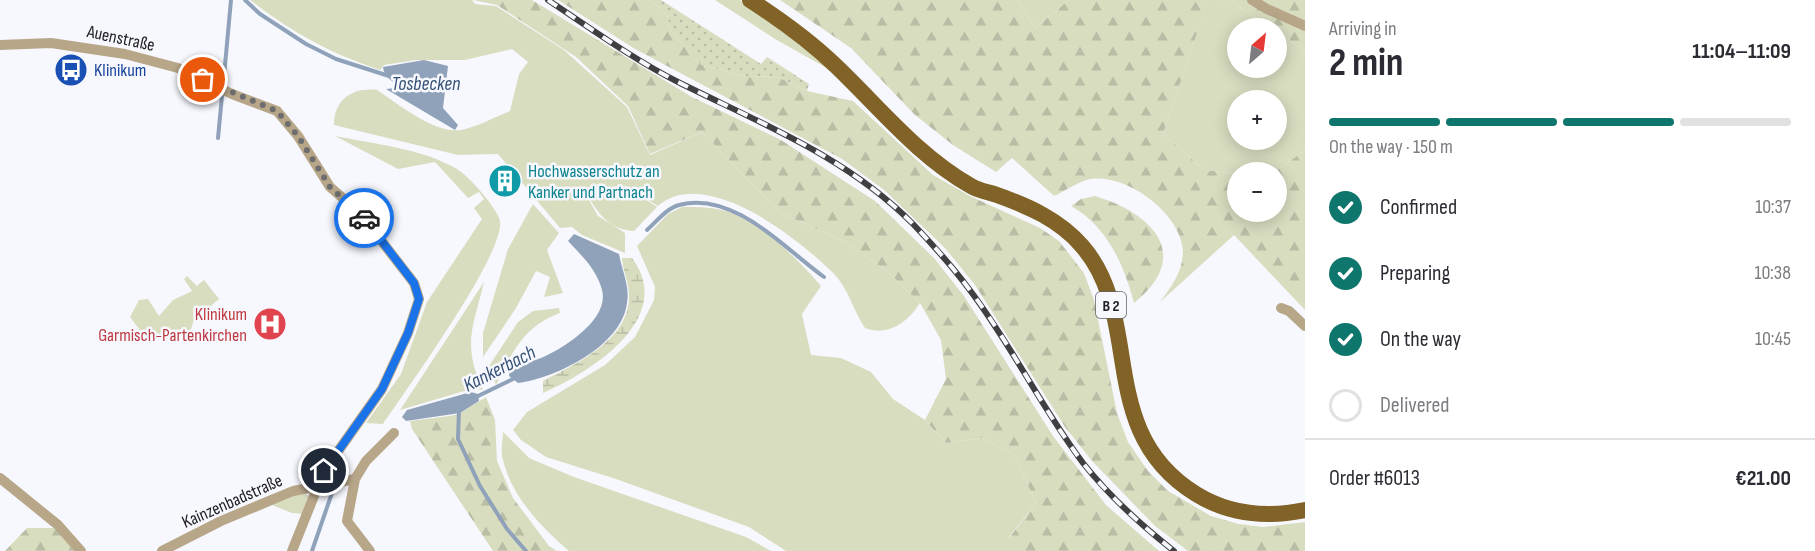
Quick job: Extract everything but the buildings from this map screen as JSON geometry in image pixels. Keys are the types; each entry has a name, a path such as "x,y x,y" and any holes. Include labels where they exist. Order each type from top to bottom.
{"main road":[{"name":"B 2","path":"750,0 792,27 830,60 868,101 939,166 974,188 1046,216 1067,231 1083,247 1108,294 1123,374 1139,428 1160,461 1178,482 1217,505 1243,513 1265,515 1305,510"}],"street":[{"path":"1252,0 1305,26"},
{"name":"Auenstraße","path":"0,45 51,43 125,54 178,68 232,94 277,111 298,136 330,187 359,212 414,283 419,299 415,314 382,389 324,471 322,485"},
{"path":"1281,308 1289,311 1305,326"},
{"path":"370,551 347,521 350,480 394,433"},
{"path":"0,478 58,525 81,551"},
{"name":"Kainzenbadstraße","path":"162,551 293,491 350,480"},
{"path":"292,551 322,485"}],"green space":[{"path":"250,0 472,0 475,4 496,6 564,50 627,107 650,155 702,132 779,212 844,241 888,272 920,303 910,316 897,326 882,331 865,328 836,276 801,244 752,212 726,200 701,194 678,196 658,206 633,191 657,207 634,231 624,230 607,221 595,208 580,184 598,216 625,233 625,253 582,235 572,227 560,228 498,154 458,155 334,125 341,102 352,93 368,90 377,90 417,117 451,130 461,130 486,122 510,111 519,74 528,62 512,49 465,60 416,60 384,65 380,70 312,41"},
{"path":"473,0 532,0 692,97 781,140 875,201 934,258 964,296 1053,436 1106,505 1159,551 1020,551 1009,538 1036,503 1014,454 982,438 946,443 925,420 946,379 941,340 920,303 888,272 844,241 779,212 702,132 650,154 628,106 576,57 497,5"},
{"path":"558,0 650,0 667,15 671,31 700,64 747,77 776,76 807,91 853,101 933,175 970,196 1040,228 1059,241 1084,273 1094,300 1117,413 1128,442 1148,471 1168,491 1211,516 1239,524 1263,527 1305,522 1305,551 1188,551 1155,526 1092,461 1065,427 975,285 945,248 883,189 842,159 635,49"},
{"path":"650,0 661,0 761,64 767,57 809,84 807,91 776,76 747,77 700,64 671,31 667,15"},
{"path":"715,0 740,0 839,75 775,39"},
{"path":"780,0 1018,0 1035,28 1069,0 1305,0 1305,51 1287,39 1287,18 1256,18 1232,2 1206,6 1163,134 1205,170 1227,173 1227,222 1287,222 1287,163 1305,150 1305,310 1234,235 1160,302 1178,273 1183,253 1181,239 1174,225 1151,200 1121,183 1106,179 1086,180 1054,196 1012,158 996,172 953,145 915,115 851,48"},
{"path":"1018,0 1069,0 1035,28"},
{"path":"1232,2 1256,18 1227,18 1227,78 1287,78 1287,39 1305,51 1305,150 1287,163 1227,162 1227,173 1205,170 1163,134 1206,5"},
{"path":"335,136 413,151 457,169 482,193 500,221 497,238 471,291 383,424 366,423 401,374 427,302 482,219 474,208 484,199 479,192 468,198 435,162 398,169"},
{"path":"1095,196 1134,213 1158,238 1163,253 1161,268 1152,285 1134,303 1119,261 1104,235 1084,214 1071,206 1081,199"},
{"path":"533,204 559,233 547,250 563,293 544,297 550,277 536,271 516,308 483,357 483,333 508,249"},
{"path":"682,207 720,210 744,219 780,245 821,286 802,314 811,355 841,358 871,372 893,399 925,420 946,443 982,438 1014,454 1036,503 1009,537 1020,551 786,551 749,527 616,479 546,457 521,440 513,430 527,412 605,365 635,337 654,300 655,287 637,246 668,214"},
{"path":"622,258 632,258 643,280 644,301 636,322 622,340 604,357 562,384 543,393 543,381 599,348 621,325 627,311 629,295"},
{"path":"187,276 197,286 204,280 219,299 194,320 187,341 145,337 130,317 139,300 148,299 159,316 173,300 192,291 184,279"},
{"path":"484,282 473,324 471,348 483,390 471,389 400,410"},
{"path":"559,308 560,313 537,325 520,342 496,385 489,366 518,322 533,311"},
{"path":"486,397 495,420 497,461 513,498 549,546 557,551 493,551 412,429 410,421 457,415"},
{"path":"503,432 529,458 574,477 746,537 771,551 569,551 548,532 520,499 507,474 502,457"},
{"path":"302,492 309,496 302,514 292,513 272,505"},
{"path":"27,528 59,528 74,551 5,551"}],"water":[{"name":"Tosbecken","path":"424,60 448,66 443,108 458,125 455,130 386,89 404,87 384,72 383,67"},
{"path":"574,234 619,254 627,291 627,303 622,319 613,333 585,357 550,374 518,383 509,376 510,368 541,358 561,348 583,331 599,312 603,301 600,283 588,264 568,241"},
{"path":"471,392 478,394 479,401 460,413 406,421 402,417 407,410"}],"waterway":[{"path":"224,76 231,0"},
{"name":"Kankerbach","path":"245,0 260,14 306,44 336,59 389,76 407,91"},
{"path":"218,138 222,96"},
{"path":"647,230 666,212 679,205 699,203 719,206 757,225 824,277"},
{"name":"Kankerbach","path":"476,397 515,378"},
{"name":"Kankerbach","path":"459,409 458,439 480,486 507,529 526,551"},
{"path":"312,551 333,490"}],"railway":[{"path":"548,0 661,73 771,127 831,160 887,200 928,240 969,289 1083,463 1126,510 1174,551"}],"way so far":[{"path":"203,80 277,111 298,136 330,187 364,218"}],"place":[{"name":"Klinikum","path":"71,70"},
{"name":"Hochwasserschutz an Kanker und Partnach","path":"505,181"},
{"name":"Klinikum Garmisch-Partenkirchen","path":"270,324"}],"route":[{"path":"324,471 382,389 408,333 419,299 414,283 364,218"}]}
